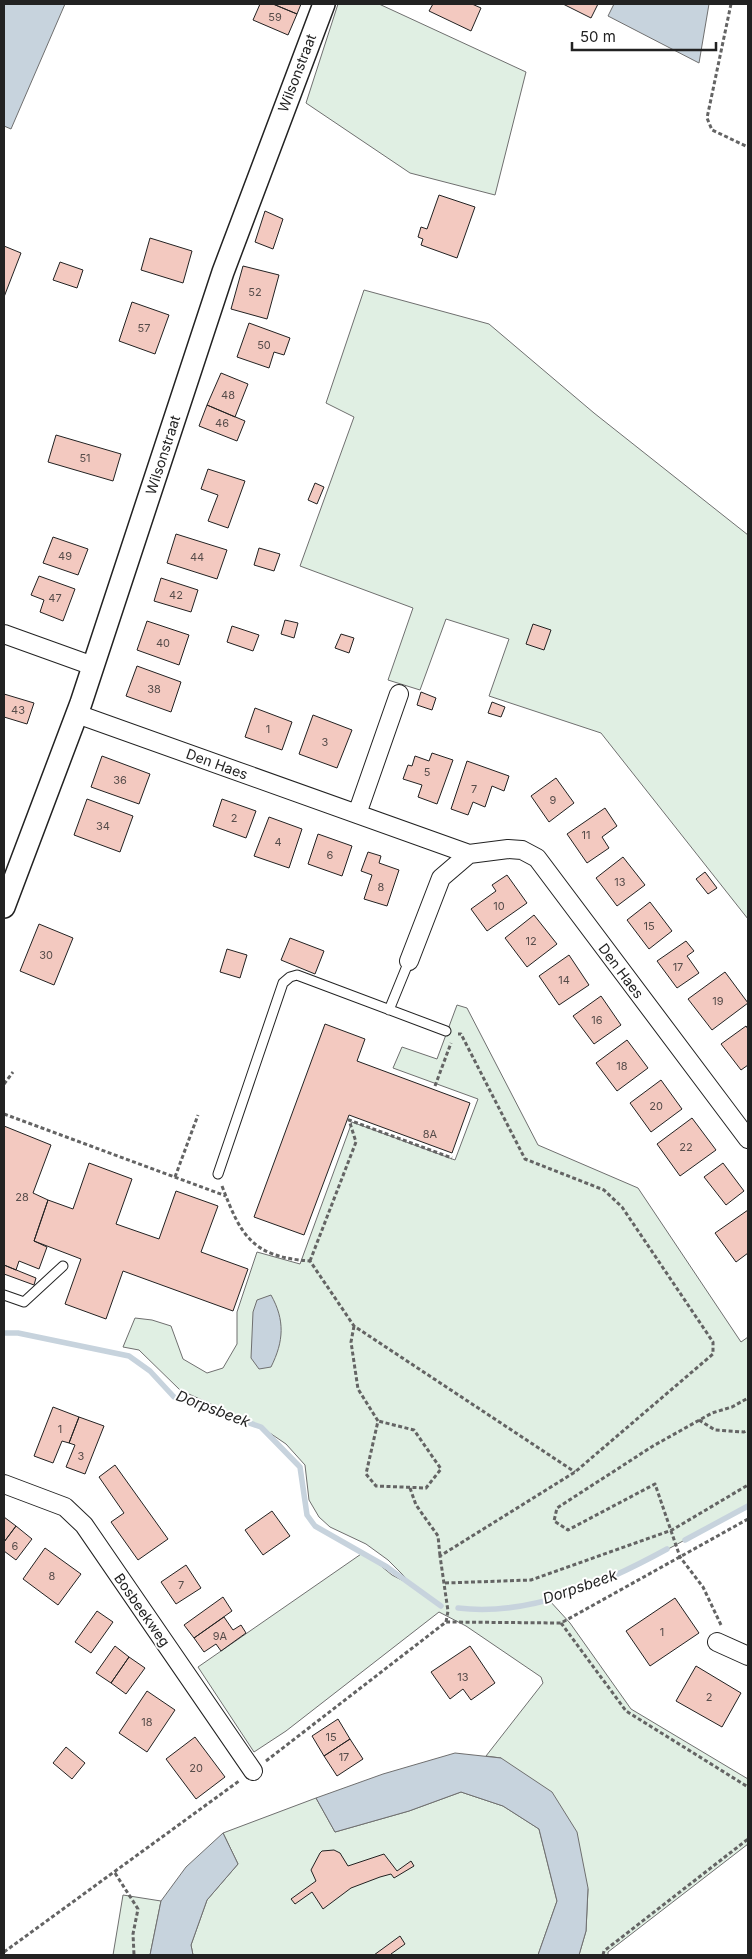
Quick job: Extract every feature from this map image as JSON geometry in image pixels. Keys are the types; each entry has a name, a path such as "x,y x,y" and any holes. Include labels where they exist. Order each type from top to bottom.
{"street":[{"name":"Wilsonstraat","path":"4,907 77,714 223,272 324,4"},
{"path":"4,634 93,666"},
{"path":"357,814 399,694"},
{"name":"Den Haes","path":"77,714 469,854 508,849 522,850 537,858 748,1139"},
{"path":"409,960 441,878 469,854"},
{"name":"Bosbeekweg","path":"4,1484 64,1507 84,1525 253,1771"},
{"path":"717,1642 748,1656"}],"lane":[{"path":"389,1010 409,960"},
{"path":"218,1174 283,983 290,977 297,975 450,1032"},
{"path":"4,1295 24,1302 63,1266"}],"path":[{"path":"731,4 707,118 712,130 748,147"},
{"path":"435,1086 450,1032 461,1034 525,1159 604,1190 622,1207 713,1342 713,1354 575,1472 440,1556"},
{"path":"4,1084 13,1072"},
{"path":"4,1114 226,1197"},
{"path":"175,1178 198,1115"},
{"path":"310,1261 356,1142 349,1120 452,1158"},
{"path":"218,1174 226,1197 240,1226 254,1246 291,1260 310,1261"},
{"path":"310,1261 354,1326 575,1472"},
{"path":"354,1326 351,1342 358,1389 378,1421 414,1430 436,1459 441,1469 426,1488 376,1486 366,1474 378,1421"},
{"path":"717,1642 724,1633 703,1587 680,1557 655,1484 568,1530 554,1522 557,1508 590,1485 699,1420 748,1398"},
{"path":"699,1420 716,1430 744,1432 748,1430"},
{"path":"445,1583 531,1580 672,1530 748,1485"},
{"path":"410,1488 416,1504 438,1536 448,1611 446,1622"},
{"path":"4,1952 253,1771 446,1622 561,1623 748,1519"},
{"path":"561,1623 626,1711 748,1787"},
{"path":"603,1955 604,1951 748,1839"},
{"path":"115,1873 138,1909 133,1934 134,1955"}],"green space":[{"path":"338,4 379,4 526,72 495,195 410,173 306,103"},
{"path":"364,290 489,324 594,413 748,535 748,919 601,733 489,696 509,639 446,619 420,690 388,680 413,608 300,566 354,417 326,403"},
{"path":"457,1005 467,1008 538,1145 638,1188 741,1342 748,1337 748,1506 631,1569 549,1600 570,1623 631,1709 748,1779 748,1844 608,1952 608,1955 579,1955 586,1931 588,1889 501,1758 486,1756 543,1683 541,1677 466,1626 439,1612 286,1731 254,1752 198,1667 364,1552 392,1575 415,1587 388,1560 366,1544 330,1527 319,1517 309,1500 305,1465 286,1444 261,1427 180,1390 139,1350 123,1347 135,1318 152,1320 171,1326 183,1359 207,1373 223,1368 237,1344 237,1312 257,1252 300,1264 352,1122 455,1160 478,1099 393,1068 402,1047 437,1059"},
{"path":"461,1792 503,1806 539,1829 557,1901 538,1955 193,1955 191,1945 207,1900 238,1864 223,1833 316,1798 335,1832 409,1811"},
{"path":"123,1895 161,1901 150,1955 113,1955"}],"shaded area":[{"path":"4,4 65,4 11,129 4,126"},
{"path":"614,4 709,4 699,63 608,16"},
{"path":"271,1295 276,1304 281,1322 280,1339 271,1367 259,1369 251,1358 253,1312 257,1300"},
{"path":"455,1753 501,1758 552,1792 577,1832 588,1888 586,1931 579,1955 538,1955 557,1901 539,1829 503,1806 461,1792 409,1811 335,1832 316,1798 383,1774"},
{"path":"223,1833 238,1864 207,1900 191,1945 193,1955 150,1955 161,1901 186,1867"}],"building":[{"path":"260,4 273,4 297,14 288,35 253,20"},
{"path":"273,4 301,4 297,14"},
{"path":"433,4 472,4 481,8 471,31 429,11"},
{"path":"563,4 598,4 591,18"},
{"path":"439,195 475,207 457,258 421,245 423,239 418,237 421,227 427,229"},
{"path":"265,211 283,219 273,249 255,242"},
{"path":"150,238 192,251 183,283 141,270"},
{"path":"4,246 21,253 4,297"},
{"path":"60,262 83,270 77,288 53,280"},
{"path":"243,266 279,275 267,319 231,309"},
{"path":"132,302 169,315 155,354 119,341"},
{"path":"249,323 290,338 284,355 274,352 269,368 237,357"},
{"path":"221,373 248,384 235,417 207,405"},
{"path":"207,405 245,421 237,441 199,426"},
{"path":"56,435 121,454 113,481 48,462"},
{"path":"208,469 245,481 228,528 208,521 218,495 201,489"},
{"path":"315,483 324,487 317,504 308,500"},
{"path":"176,534 227,550 217,579 167,563"},
{"path":"53,537 88,549 78,575 43,563"},
{"path":"259,548 280,554 274,571 254,565"},
{"path":"39,576 75,589 63,621 40,612 44,600 31,595"},
{"path":"161,578 198,590 191,612 154,601"},
{"path":"285,620 298,623 294,638 281,634"},
{"path":"147,621 189,635 179,665 137,650"},
{"path":"533,624 551,630 544,650 526,644"},
{"path":"232,626 259,635 253,651 227,642"},
{"path":"341,634 354,638 349,653 335,648"},
{"path":"137,666 181,682 171,712 126,696"},
{"path":"421,692 436,698 432,710 417,705"},
{"path":"4,694 34,703 27,724 4,717"},
{"path":"492,702 505,707 501,717 488,713"},
{"path":"255,708 292,722 282,750 245,737"},
{"path":"313,715 352,730 337,768 299,754"},
{"path":"432,753 453,760 437,804 418,797 422,785 403,779 408,765 412,766 415,756 429,761"},
{"path":"102,756 150,774 139,804 91,787"},
{"path":"467,761 509,776 504,791 492,786 485,807 473,802 468,815 451,809"},
{"path":"556,778 574,803 549,822 531,796"},
{"path":"87,799 133,816 120,852 74,835"},
{"path":"222,799 256,811 246,838 213,826"},
{"path":"605,808 617,826 602,837 609,848 587,863 567,834"},
{"path":"269,817 302,829 289,868 254,856"},
{"path":"318,834 352,846 342,876 308,864"},
{"path":"368,852 381,856 379,863 399,870 387,906 364,899 372,875 361,871"},
{"path":"623,857 645,885 617,906 596,878"},
{"path":"705,872 717,888 708,894 696,879"},
{"path":"507,875 527,903 487,931 471,909 496,891 492,885"},
{"path":"650,902 672,931 649,949 627,920"},
{"path":"534,915 557,944 527,967 505,938"},
{"path":"39,924 73,938 54,985 20,971"},
{"path":"290,938 324,951 315,974 281,960"},
{"path":"686,941 694,951 687,956 699,973 677,988 657,961"},
{"path":"227,949 247,955 240,978 220,972"},
{"path":"569,955 589,985 559,1005 539,976"},
{"path":"725,972 748,1003 712,1030 688,999"},
{"path":"601,996 621,1025 594,1044 573,1016"},
{"path":"325,1024 365,1039 357,1061 470,1103 452,1153 349,1115 304,1235 254,1217"},
{"path":"746,1026 748,1029 748,1065 741,1070 721,1044"},
{"path":"627,1040 648,1068 617,1091 596,1063"},
{"path":"661,1080 682,1109 651,1132 630,1103"},
{"path":"692,1118 716,1150 680,1176 657,1144"},
{"path":"4,1126 51,1145 33,1193 48,1200 34,1241 47,1247 39,1269 19,1261 16,1270 4,1265"},
{"path":"89,1163 132,1179 116,1224 159,1239 176,1191 218,1206 201,1252 248,1269 233,1311 123,1271 106,1319 65,1304 81,1259 34,1241 48,1200 73,1209"},
{"path":"723,1163 744,1191 726,1205 704,1177"},
{"path":"748,1210 748,1253 736,1262 715,1233"},
{"path":"4,1265 36,1278 34,1285 4,1274"},
{"path":"53,1407 79,1417 69,1443 62,1441 53,1463 34,1456"},
{"path":"79,1417 104,1426 85,1474 66,1467 75,1445 69,1443"},
{"path":"115,1465 168,1539 138,1560 111,1522 124,1513 99,1477"},
{"path":"272,1511 290,1536 263,1555 245,1530"},
{"path":"4,1517 16,1526 4,1542"},
{"path":"16,1526 32,1539 16,1560 4,1551 4,1542"},
{"path":"45,1548 81,1574 58,1605 23,1579"},
{"path":"186,1565 201,1588 176,1604 161,1582"},
{"path":"223,1597 232,1611 194,1638 184,1625"},
{"path":"675,1598 699,1633 650,1666 626,1631"},
{"path":"97,1611 113,1622 91,1653 75,1642"},
{"path":"224,1617 233,1630 241,1625 246,1633 221,1651 216,1644 204,1652 194,1638"},
{"path":"115,1646 129,1657 111,1683 96,1673"},
{"path":"470,1646 495,1683 471,1700 463,1689 450,1699 431,1672"},
{"path":"129,1657 145,1668 126,1694 111,1683"},
{"path":"696,1666 741,1693 722,1727 676,1701"},
{"path":"147,1691 175,1710 147,1752 119,1733"},
{"path":"338,1719 350,1739 324,1756 312,1736"},
{"path":"195,1737 225,1777 196,1799 166,1759"},
{"path":"350,1739 363,1759 337,1776 324,1756"},
{"path":"66,1747 85,1763 72,1779 53,1763"},
{"path":"334,1850 340,1853 348,1866 384,1854 397,1871 411,1861 414,1866 394,1878 391,1874 351,1888 323,1909 312,1892 295,1904 291,1899 316,1881 311,1870 320,1853 322,1851"},
{"path":"400,1936 405,1944 392,1955 374,1955"}],"waterway":[{"name":"Dorpsbeek","path":"4,1333 18,1333 129,1356 150,1371 174,1397 261,1427 300,1467 307,1515 315,1526 387,1567 441,1606"},
{"name":"Dorpsbeek","path":"685,1540 748,1506"},
{"name":"Dorpsbeek","path":"458,1608 512,1607 566,1595 618,1574 667,1549"}]}
